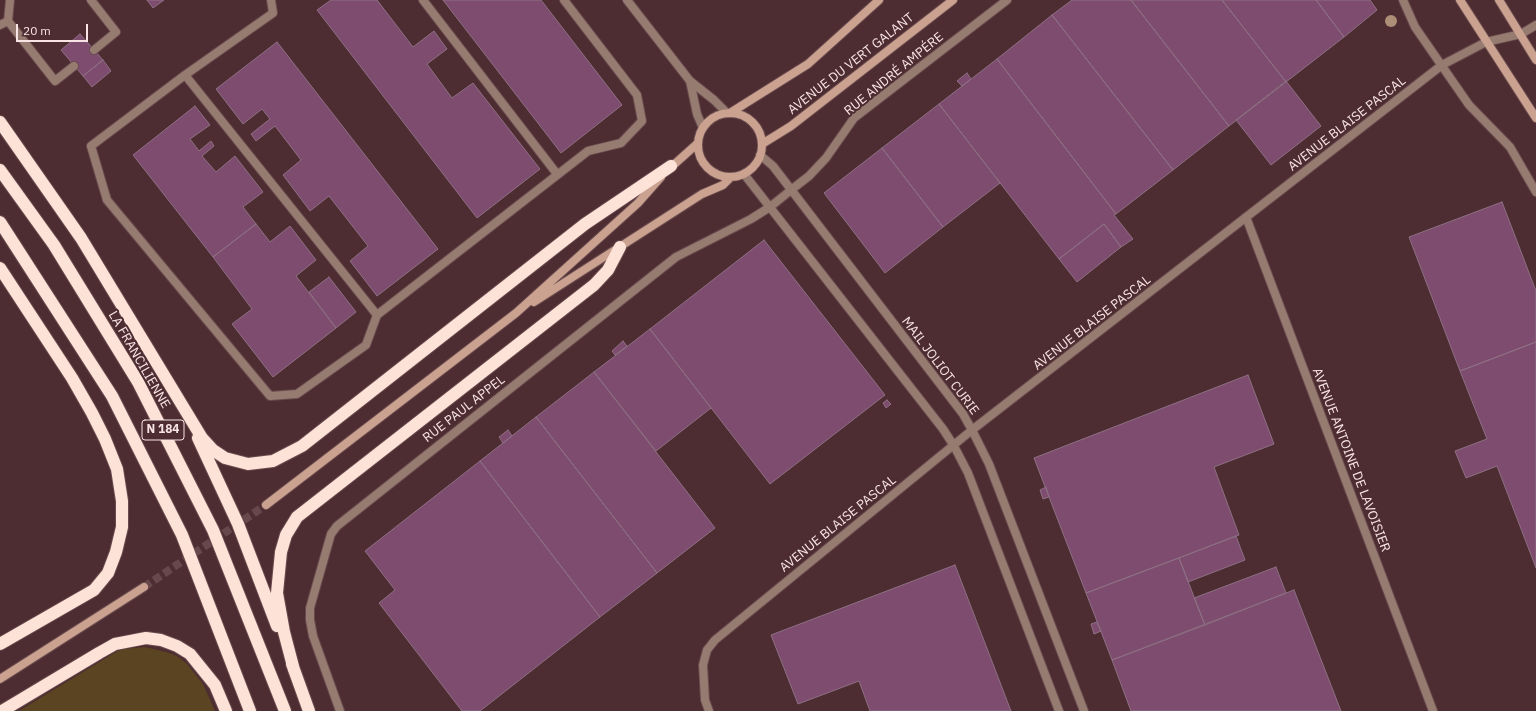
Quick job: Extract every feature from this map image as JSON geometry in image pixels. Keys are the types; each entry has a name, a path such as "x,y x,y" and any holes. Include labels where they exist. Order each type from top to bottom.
{"highway":[{"path":"0,122 81,238 202,438 213,450 225,458 248,464 273,461 302,446 585,224 671,166"},
{"name":"LA FRANCILIENNE","path":"0,170 54,245 138,382 213,530 285,711"},
{"name":"N 184","path":"0,222 112,396 182,535 250,711"},
{"path":"294,670 284,632 277,593 281,552 286,535 297,517 594,285 608,270 620,247"},
{"path":"0,268 72,378 92,413 105,439 117,470 122,501 122,527 116,552 108,573 94,590 2,642"},
{"path":"184,410 238,524 309,711"},
{"path":"2,711 99,652 115,644 146,638 161,640 177,646 190,654 215,685 226,711"}],"street":[{"path":"10,0 8,21 55,81 74,66"},
{"path":"91,0 116,32 94,50"},
{"path":"271,0 274,13 185,75 91,146 107,200 270,396 297,394 366,345 377,315 588,151 621,143 642,121 638,95 564,0"},
{"path":"423,0 557,174"},
{"path":"627,0 690,81 729,113"},
{"name":"AVENUE DU VERT GALANT","path":"729,113 808,64 879,0"},
{"name":"AVENUE DU VERT GALANT","path":"762,144 791,126 952,0"},
{"name":"RUE ANDRÉ AMPÉRE","path":"770,207 809,176 826,158 854,118 1007,0"},
{"path":"1403,0 1415,27 1469,105 1510,147 1536,192"},
{"path":"1460,0 1536,118"},
{"path":"1499,0 1536,60"},
{"path":"0,25 8,21"},
{"path":"1521,34 1536,24"},
{"name":"AVENUE BLAISE PASCAL","path":"709,711 705,700 703,665 707,650 715,640 972,430 1442,64 1486,42 1521,34"},
{"path":"185,75 377,315"},
{"path":"690,81 697,114 703,128"},
{"path":"729,113 743,116 753,122 759,132 762,144 760,155 754,166 744,174 731,177 721,176 707,168 701,159 698,143 703,128 715,117 729,113"},
{"path":"266,505 516,313 638,203 671,166 698,143"},
{"name":"MAIL JOLIOT CURIE","path":"760,155 773,166 963,414 988,464 1084,711"},
{"path":"744,174 943,429 954,446 968,473 1059,711"},
{"path":"516,313 702,194 723,185 731,177"},
{"name":"RUE PAUL APPEL","path":"340,711 313,636 310,620 310,608 326,548 331,534 337,526 676,257 751,220 770,207"},
{"name":"AVENUE ANTOINE DE LAVOISIER","path":"1246,217 1433,711"},
{"path":"0,679 144,587"}],"shaded area":[{"path":"145,647 177,656 187,664 203,684 215,711 19,711 116,652 124,649"}],"building":[{"path":"147,0 164,0 153,8"},
{"path":"331,0 377,0 413,47 434,31 447,49 427,64 452,98 473,83 540,169 477,218 317,10"},
{"path":"443,0 541,0 622,105 561,153"},
{"path":"1072,0 1131,0 1229,126 1173,170 1052,15"},
{"path":"1131,0 1222,0 1286,82 1229,126"},
{"path":"1222,0 1316,0 1344,37 1286,82"},
{"path":"1316,0 1370,0 1377,10 1344,37"},
{"path":"1052,15 1173,170 1116,214 997,59"},
{"path":"80,34 103,60 83,76 61,50"},
{"path":"277,42 438,249 377,296 350,261 368,246 329,196 310,211 283,175 301,160 275,126 256,141 251,134 270,119 262,109 243,124 216,89"},
{"path":"997,59 1116,214 1114,215 1133,239 1121,247 1104,224 1059,259 939,104"},
{"path":"103,60 111,71 92,87 83,76"},
{"path":"967,73 971,79 962,86 957,81"},
{"path":"1286,81 1321,126 1271,165 1236,120"},
{"path":"939,104 1000,183 943,227 882,148"},
{"path":"195,106 210,125 190,139 199,151 211,141 214,146 202,156 216,172 235,156 263,192 243,207 256,224 213,257 133,155"},
{"path":"882,148 943,227 885,273 824,193"},
{"path":"1502,202 1536,291 1536,342 1460,371 1409,237"},
{"path":"256,224 270,242 290,226 316,260 296,276 336,328 273,377 232,324 252,309 213,257"},
{"path":"1104,224 1121,247 1077,282 1059,259"},
{"path":"764,240 885,395 770,484 650,329"},
{"path":"329,277 356,312 336,328 309,292"},
{"path":"650,329 711,408 656,451 594,372"},
{"path":"623,341 627,346 615,355 612,351"},
{"path":"1536,342 1536,568 1497,466 1466,478 1455,451 1487,439 1460,371"},
{"path":"594,372 715,528 657,573 536,417"},
{"path":"1248,375 1274,444 1214,467 1239,535 1086,593 1034,458"},
{"path":"887,400 891,404 886,408 883,403"},
{"path":"536,417 657,573 600,617 480,461"},
{"path":"508,430 512,436 503,443 499,437"},
{"path":"480,461 600,617 480,711 462,711 379,603 395,590 365,551"},
{"path":"1046,487 1049,497 1043,499 1040,490"},
{"path":"1236,536 1245,560 1188,582 1179,558"},
{"path":"1179,558 1205,625 1112,660 1086,593"},
{"path":"955,565 1011,711 870,711 859,681 798,704 771,635"},
{"path":"1276,567 1286,593 1205,625 1194,598"},
{"path":"1294,590 1341,711 1131,711 1112,660"},
{"path":"1097,622 1101,631 1094,634 1091,624"}],"tunnel":[{"path":"144,587 266,505"}]}
